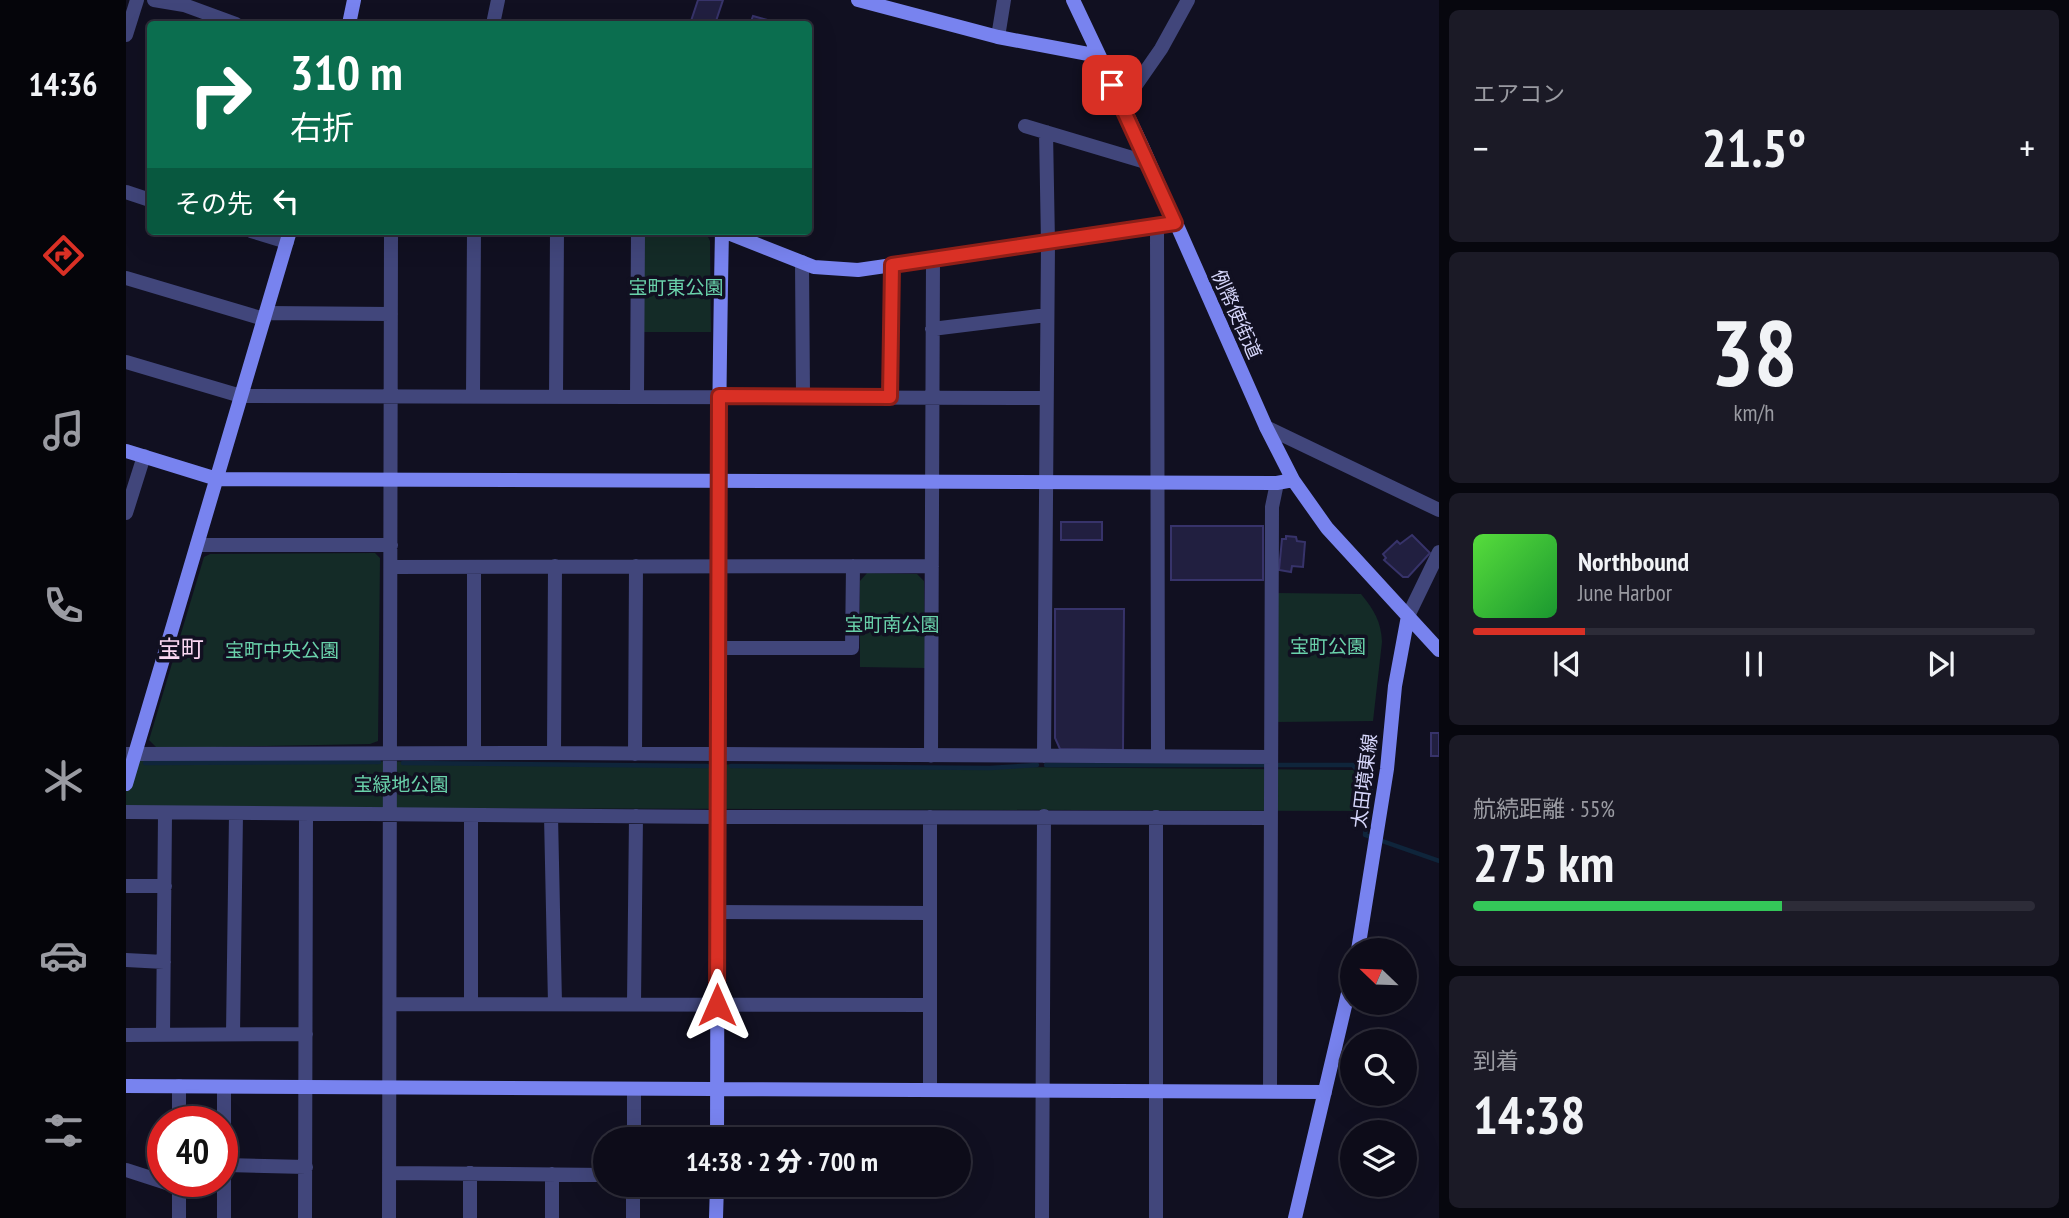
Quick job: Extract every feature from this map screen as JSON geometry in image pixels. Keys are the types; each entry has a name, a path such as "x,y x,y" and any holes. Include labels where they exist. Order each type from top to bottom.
{"street":[{"path":"126,35 137,0"},
{"path":"154,0 213,13 230,21"},
{"path":"350,21 354,0"},
{"path":"494,21 498,0"},
{"path":"858,0 998,37 1099,56"},
{"path":"998,37 1004,0"},
{"name":"例幣使街道","path":"1073,0 1293,481 1326,528 1439,650"},
{"path":"1122,105 1161,49 1188,0"},
{"path":"1025,126 1149,163"},
{"path":"1044,756 1048,243 1046,132"},
{"path":"126,192 147,199"},
{"path":"732,235 814,267 858,270 1175,223"},
{"path":"1157,226 1158,756"},
{"path":"388,1218 391,235"},
{"path":"473,395 474,235"},
{"path":"556,235 556,396"},
{"path":"637,396 638,235"},
{"path":"717,1127 717,566 722,235"},
{"path":"126,785 130,754 197,545 289,237"},
{"path":"931,756 933,259"},
{"path":"802,262 803,396"},
{"path":"890,397 892,265"},
{"path":"126,278 265,316 391,314"},
{"path":"932,329 1047,315"},
{"path":"126,362 241,396 1046,398"},
{"path":"1266,427 1439,510"},
{"path":"126,451 217,479 1293,481"},
{"path":"126,513 144,456"},
{"path":"1270,1091 1272,507 1277,483"},
{"path":"197,545 391,545"},
{"path":"1408,615 1439,552"},
{"path":"474,566 474,753"},
{"path":"554,753 555,566"},
{"path":"635,754 636,566"},
{"path":"717,648 852,648 853,566"},
{"path":"391,567 932,566"},
{"name":"太田境東線","path":"1360,938 1387,769 1395,686 1408,615"},
{"path":"130,754 554,753 1271,757"},
{"path":"126,812 389,816 1270,818"},
{"path":"163,1035 165,814"},
{"path":"233,1034 236,814"},
{"path":"305,1218 306,814"},
{"path":"471,816 471,1004"},
{"path":"551,816 555,1004"},
{"path":"634,1003 636,816"},
{"path":"1042,1218 1045,816"},
{"path":"930,817 930,1090"},
{"path":"1156,817 1156,1218"},
{"path":"126,886 165,886"},
{"path":"717,912 930,913"},
{"path":"126,960 164,962"},
{"path":"390,1004 930,1005"},
{"path":"1295,1218 1343,1015"},
{"path":"126,1035 306,1034"},
{"path":"126,1086 1325,1092"},
{"path":"178,1086 179,1106"},
{"path":"224,1087 224,1106"},
{"path":"634,1089 634,1127"},
{"path":"238,1165 306,1167"},
{"path":"126,1170 147,1176"},
{"path":"389,1173 593,1175"},
{"path":"470,1173 470,1218"},
{"path":"552,1174 552,1218"},
{"path":"179,1197 179,1218"},
{"path":"224,1197 224,1218"},
{"path":"633,1197 633,1218"},
{"path":"716,1218 717,1197"}],"green space":[{"name":"宝町東公園","path":"642,235 707,235 710,241 711,332 641,332"},
{"name":"宝町中央公園","path":"375,553 380,558 378,741 370,744 157,748 149,740 204,557 210,554"},
{"name":"宝町南公園","path":"867,573 917,574 924,581 925,668 860,667 860,581"},
{"name":"宝町公園","path":"1277,593 1361,594 1366,600 1378,622 1382,642 1373,721 1277,722"},
{"name":"宝緑地公園","path":"126,759 1353,770 1368,789 1365,811 126,807"}],"building":[{"path":"698,0 723,0 716,21 691,21"},
{"path":"753,16 771,21 751,21"},
{"path":"1061,522 1102,522 1102,540 1061,540"},
{"path":"1171,526 1263,526 1263,580 1171,580"},
{"path":"1412,535 1430,553 1408,577 1403,577 1384,560 1386,558 1383,554 1397,541 1400,544"},
{"path":"1286,536 1305,542 1303,567 1292,566 1291,572 1279,570 1282,539 1286,539"},
{"path":"1055,609 1124,609 1123,750 1060,749 1055,738"},
{"path":"1431,733 1439,733 1439,756 1431,756"}],"waterway":[{"path":"145,763 379,762"},
{"path":"403,763 707,766"},
{"path":"731,766 990,768 1037,765"},
{"path":"1046,765 1353,765 1371,787 1365,835 1439,861"}],"district":[{"name":"宝町","path":"181,648"}],"route":[{"path":"717,1005 719,396 890,397 892,265 1175,223 1112,85"}]}
